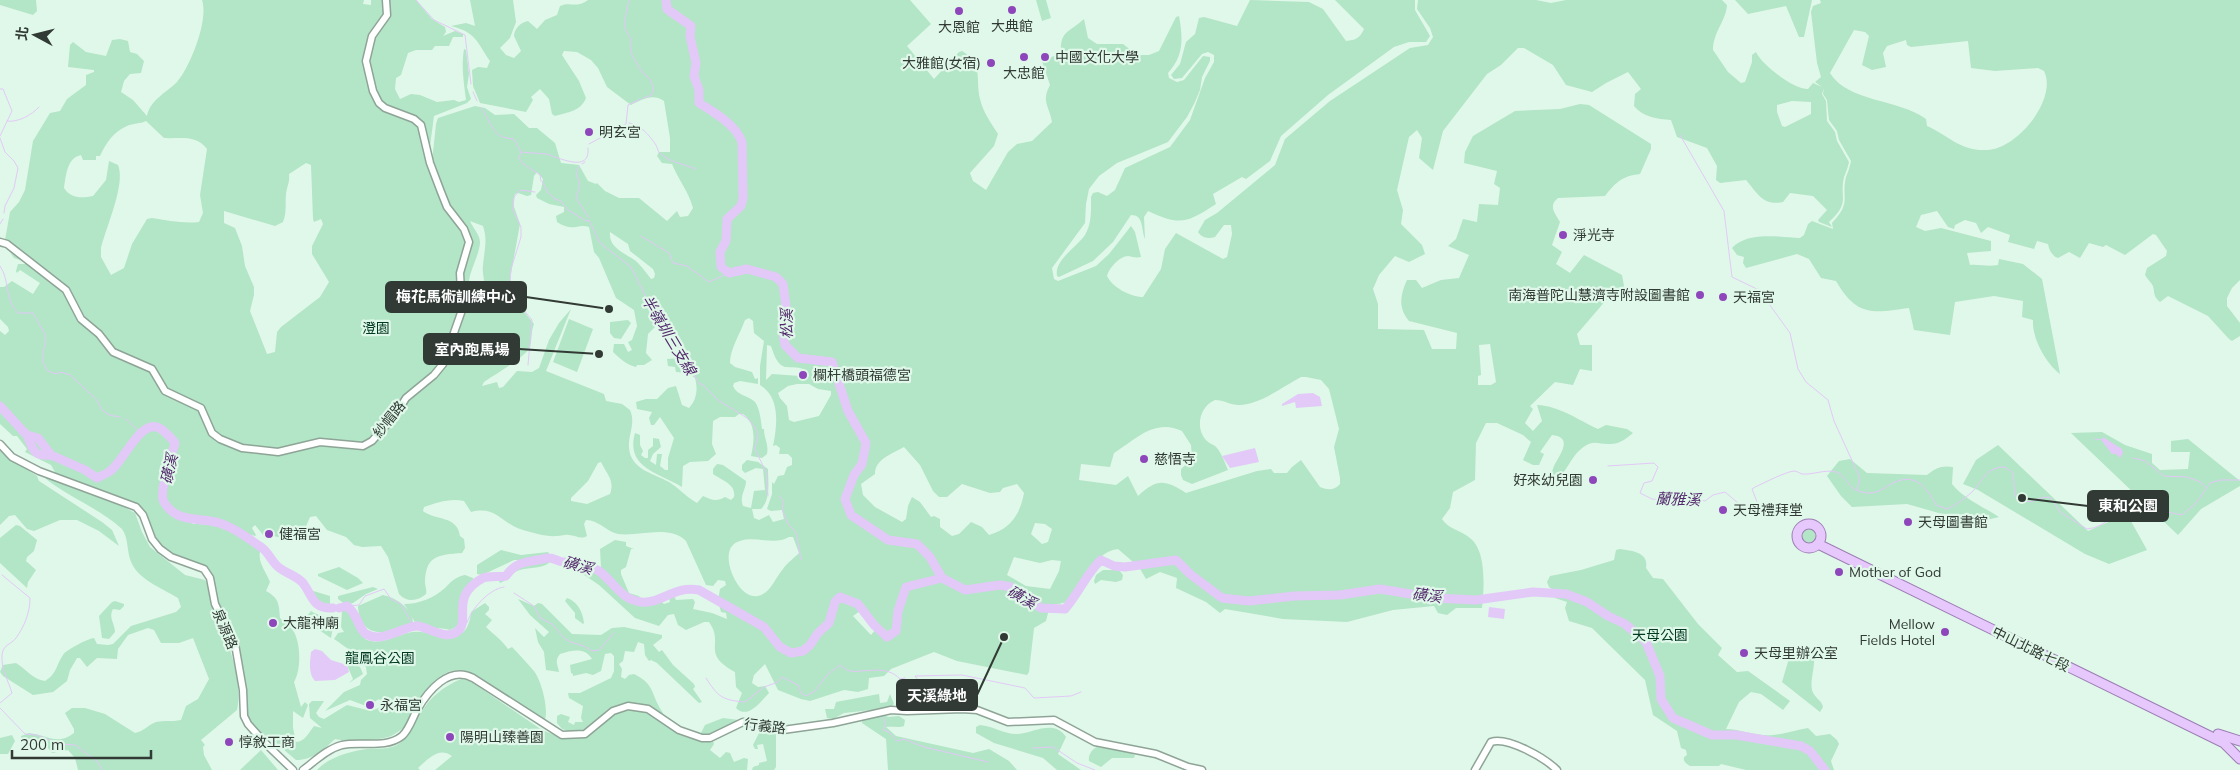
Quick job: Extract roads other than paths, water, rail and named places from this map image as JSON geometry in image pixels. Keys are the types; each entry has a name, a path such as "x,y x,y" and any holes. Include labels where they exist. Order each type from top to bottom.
{"main road":[{"name":"中山北路七段","path":"2240,742 2226,738 1820,542 2224,743 2240,759"}],"street":[{"name":"紗帽路","path":"0,242 8,244 66,290 81,319 99,334 113,352 152,369 165,391 201,408 212,433 220,439 242,448 278,452 314,443 363,446 372,441 396,414 406,398 438,371 443,364 462,310 460,273 469,242 464,229 447,207 440,192 430,163 421,125 414,119 386,108 379,103 373,92 366,61 372,36 387,15 386,0"},
{"name":"泉源路","path":"0,444 12,457 32,468 136,508 142,515 149,534 160,549 171,557 204,569 210,578 215,604 234,644 243,690 244,716 248,724 264,742 293,770"},
{"name":"行義路","path":"303,770 326,752 340,745 386,743 401,737 425,696 438,683 451,675 461,674 473,678 562,735 585,734 613,710 628,706 648,709 679,730 702,738 710,738 742,722 783,730 833,723 891,710 962,708 977,710 1008,722 1054,720 1095,742 1156,754 1188,767 1202,770"},
{"path":"1476,770 1491,742 1502,740 1537,756 1557,770"}],"waterway":[{"path":"416,0 434,20 465,35 471,84"},
{"path":"629,0 625,29 630,37 631,53 642,72 650,79 653,87 652,95 644,98"},
{"name":"松溪","path":"666,0 667,9 691,26 690,36 696,63 694,76 699,90 699,103 730,125 742,142 743,198 741,206 727,219 726,241 720,252 721,267 729,273 747,269 776,277 783,284 787,314 783,332 785,345 798,358 832,362 848,411 866,443 862,464 854,475 845,499 851,515 888,540 917,544 930,557 942,578"},
{"path":"0,89 3,89 12,111 0,136"},
{"path":"473,92 477,101"},
{"path":"589,144 626,124 628,105 641,99"},
{"path":"7,121 24,118 39,107"},
{"path":"481,108 493,129 501,136 514,139 521,152"},
{"path":"629,123 644,131 651,138 659,152 666,158 696,169"},
{"path":"1680,135 1724,211 1732,277 1759,290 1790,333 1798,369 1806,382 1828,400 1834,421 1860,478 1857,490"},
{"path":"0,138 5,152 18,168 14,188 5,206 4,213"},
{"path":"541,181 540,175 522,163 519,158 521,152 546,154 572,162 579,162 584,161 588,148"},
{"path":"579,166 576,173 580,185 576,198 589,218"},
{"name":"半嶺圳三支線","path":"542,181 548,193 561,201 568,210 586,221 589,220 600,243 631,267 658,321 687,358 697,381"},
{"path":"528,365 532,320 517,302 510,282 511,269 521,237 521,227 513,210 514,197 520,190 535,192"},
{"path":"0,224 3,219"},
{"path":"641,236 669,253 673,263 687,266 709,282 729,273"},
{"path":"0,266 14,308 18,313 33,313 46,336 42,361 48,371 56,374 61,372 70,375 97,400 102,410 109,415 120,417"},
{"name":"半嶺圳三支線","path":"698,383 703,385 718,400 747,418 755,427 758,435 755,449 766,472 768,496"},
{"name":"磺溪","path":"0,406 27,435 38,438 51,455 85,470 97,478 103,475"},
{"path":"125,418 141,433"},
{"name":"磺溪","path":"107,473 113,469 132,443 146,429 153,427 161,429 175,443 163,491 164,502 170,509 183,517 214,522 237,531 264,549 278,567 301,581 317,604 326,608 333,608"},
{"path":"27,435 34,451 40,455 51,455"},
{"path":"2095,439 2103,440"},
{"path":"2133,458 2145,461 2164,476 2187,477 2201,482 2205,487"},
{"name":"蘭雅溪","path":"1608,466 1654,463 1658,467 1652,481 1644,483 1640,493 1652,499 1672,501 1694,499 1705,501 1713,495 1725,492 1738,503 1756,509 1759,507 1752,489 1780,475 1794,471 1802,474 1836,472 1844,477 1854,489 1867,493 1878,491 1895,482 1909,479 1925,488 1936,505 1947,509 1971,493 1990,471 1999,467 2005,467 2013,473 2015,496 2029,502 2045,497 2051,498 2060,512 2087,529 2094,528 2132,508 2149,508 2182,515 2196,503 2210,483 2220,480 2240,480"},
{"name":"半嶺圳三支線","path":"779,496 784,501 782,509 788,524 796,532 801,560"},
{"name":"磺溪","path":"339,608 347,606 351,609 363,632 373,636 386,636 413,626 443,634 453,634 461,626 464,600 467,592 473,585 485,577 506,576 519,564 550,558 561,562 581,564 599,571 623,594 634,601 648,602 682,590 699,590 764,627 780,647 791,653 803,651 810,645 818,633 829,623 835,602 840,597 858,604 874,625 887,637 896,631 898,611 906,587 942,578 965,590 1000,585 1011,587 1041,608 1065,609 1091,571 1101,560 1114,566 1125,567 1176,560 1190,574 1222,598 1249,601 1294,596 1340,595 1380,589 1435,598 1476,600 1533,592 1566,594 1587,602 1608,616 1625,624 1646,642 1660,676 1661,699 1673,718 1712,735 1736,735 1801,746 1810,751 1825,770"},
{"path":"0,703 12,693 3,665 3,651 22,629 30,604 30,598 2,575"},
{"path":"462,625 467,623 481,600 492,592 504,587"},
{"path":"347,606 359,605 365,596 384,589 391,599 401,604 411,622 416,626"},
{"path":"514,593 534,606 540,618 552,624 564,638 592,651 599,650 614,633"},
{"path":"706,678 721,696 726,699 745,702 764,687 778,682 782,677 798,685 801,693 806,696 815,691 827,675 840,665 850,671 882,670 894,674 900,679 905,678"},
{"path":"911,707 910,700 919,681 915,676 962,675 1025,688 1034,698 1071,696 1081,692"},
{"path":"0,708 25,734 37,735 60,744 75,745 98,762 102,770"},
{"path":"883,717 886,723 883,730 889,732 897,741 904,739 924,747 988,762"},
{"path":"1033,748 1053,747 1077,763 1095,770"}],"place":[{"name":"大典館","path":"1012,10"},
{"name":"大恩館","path":"959,11"},
{"name":"大忠館","path":"1024,57"},
{"name":"中國文化大學","path":"1045,57"},
{"name":"大雅館(女宿)","path":"991,63"},
{"name":"明玄宮","path":"589,132"},
{"name":"淨光寺","path":"1563,235"},
{"name":"南海普陀山慧濟寺附設圖書館","path":"1700,295"},
{"name":"天福宮","path":"1723,297"},
{"name":"梅花馬術訓練中心","path":"609,309"},
{"name":"室內跑馬場","path":"599,354"},
{"name":"欄杆橋頭福德宮","path":"803,375"},
{"name":"慈悟寺","path":"1144,459"},
{"name":"好來幼兒園","path":"1593,480"},
{"name":"東和公園","path":"2022,498"},
{"name":"天母禮拜堂","path":"1723,510"},
{"name":"天母圖書館","path":"1908,522"},
{"name":"健福宮","path":"269,534"},
{"name":"Mother of God","path":"1839,572"},
{"name":"大龍神廟","path":"273,623"},
{"name":"Mellow Fields Hotel","path":"1945,632"},
{"name":"天溪綠地","path":"1004,637"},
{"name":"天母里辦公室","path":"1744,653"},
{"name":"永福宮","path":"370,705"},
{"name":"陽明山臻善園","path":"450,737"},
{"name":"惇敘工商","path":"229,742"}],"park label":[{"name":"澄園","path":"376,328"},
{"name":"天母公園","path":"1660,635"},
{"name":"龍鳳谷公園","path":"380,658"}]}
